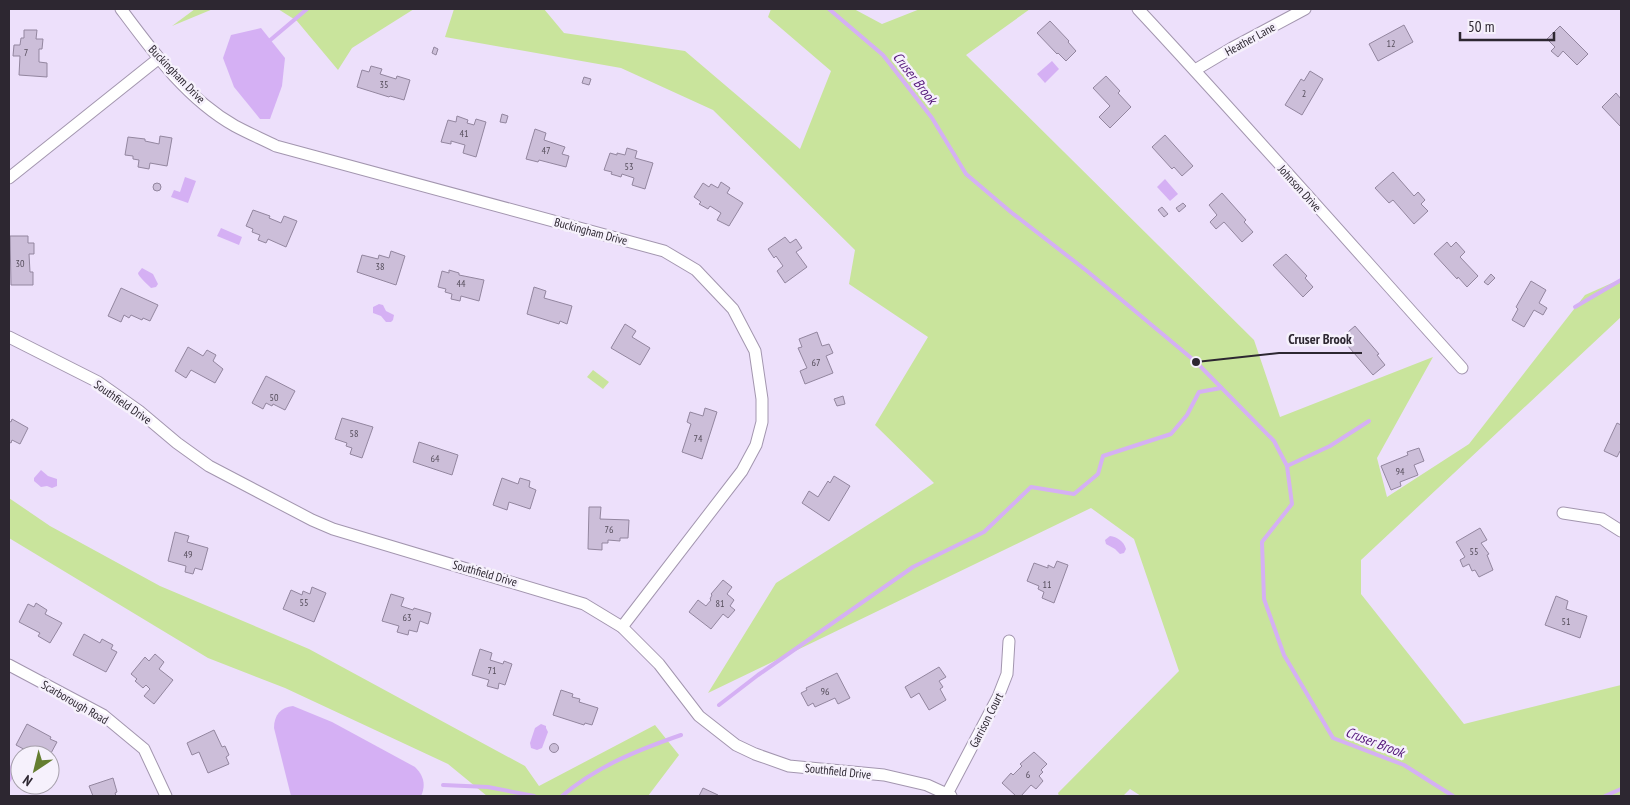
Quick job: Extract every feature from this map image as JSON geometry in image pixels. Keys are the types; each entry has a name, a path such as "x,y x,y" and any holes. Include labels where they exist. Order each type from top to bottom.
{"street":[{"name":"Buckingham Drive","path":"121,9 158,59 190,92 234,126 276,146 664,251 696,270 733,309 756,351 762,400 762,422 756,445 742,471 622,627"},
{"name":"Johnson Drive","path":"1138,9 1462,368"},
{"name":"Heather Lane","path":"1195,70 1305,9"},
{"path":"9,178 158,59"},
{"name":"Southfield Drive","path":"9,337 98,382 139,410 177,443 209,466 312,520 334,529 584,604 622,627 659,664 699,716 742,748 754,754 789,766 884,776 927,785 949,795"},
{"path":"1563,513 1602,520 1621,531"},
{"name":"Garrison Court","path":"949,795 998,697 1007,674 1009,641"},
{"name":"Scarborough Road","path":"9,665 103,715 144,749 166,796"}],"green space":[{"path":"195,9 213,9 172,26"},
{"path":"278,9 414,9 352,48 338,70 297,21"},
{"path":"454,9 544,9 564,33 685,51 800,149 831,71 768,17 771,9 854,9 882,24 920,9 1030,9 966,55 1254,340 1280,417 1433,357 1377,458 1387,497 1469,444 1585,295 1621,279 1621,317 1361,560 1361,594 1464,724 1621,685 1621,796 1141,796 1130,789 1123,796 1059,796 1058,793 1179,671 1134,539 1091,508 708,693 776,583 934,483 875,425 928,337 849,284 855,250 713,110 621,68 445,37"},
{"path":"593,370 609,382 603,389 587,377"},
{"path":"9,498 50,526 160,586 309,649 525,766 539,786 655,725 679,755 648,796 487,796 448,764 285,688 208,658 9,538"}],"shaded area":[{"path":"261,28 285,58 282,86 270,119 260,119 234,87 223,58 231,35"},
{"path":"1052,61 1059,69 1045,83 1037,74"},
{"path":"185,177 196,181 188,203 171,197 174,190 180,192"},
{"path":"1165,179 1178,194 1170,201 1157,187"},
{"path":"221,228 242,237 239,245 217,236"},
{"path":"142,268 153,274 158,284 156,287 151,288 140,276 138,273"},
{"path":"379,304 383,305 386,311 394,315 391,322 386,322 381,316 373,313 373,307"},
{"path":"41,470 48,476 57,479 57,486 52,488 47,486 41,487 34,481 34,478"},
{"path":"1110,536 1118,538 1124,544 1126,549 1124,553 1120,554 1106,544 1105,540"},
{"path":"293,706 332,722 415,767 423,781 421,796 291,796 274,728 275,719 279,712"},
{"path":"541,724 546,726 548,732 542,748 537,750 531,748 530,743 535,728"}],"building":[{"path":"1050,21 1076,51 1066,61 1037,33"},
{"path":"1404,25 1413,42 1378,61 1369,44"},
{"path":"1560,26 1588,54 1577,65 1563,51 1558,57 1551,51 1555,47 1547,39"},
{"path":"24,30 37,30 36,39 43,39 42,49 39,49 39,62 47,63 47,77 19,75 20,56 13,56 14,45 20,45 21,38 24,38"},
{"path":"434,47 438,49 436,55 432,53"},
{"path":"371,66 382,69 380,74 396,79 397,76 410,80 404,100 357,87 362,70 369,72"},
{"path":"1310,71 1323,79 1302,115 1285,105 1301,79 1304,81"},
{"path":"1106,76 1131,107 1110,128 1099,117 1110,106 1093,88"},
{"path":"584,77 591,79 589,85 582,83"},
{"path":"1616,93 1621,99 1621,127 1602,107"},
{"path":"502,114 508,116 506,123 500,122"},
{"path":"457,116 468,120 467,123 474,125 476,119 486,122 476,157 463,153 465,145 451,141 451,144 441,142 448,120 456,122"},
{"path":"535,129 546,133 544,140 565,147 562,154 569,156 566,167 539,160 538,162 526,159"},
{"path":"1165,135 1193,166 1182,176 1174,167 1172,169 1152,147"},
{"path":"160,136 172,138 167,166 150,163 149,169 138,167 139,160 133,159 133,156 125,155 128,137 145,139 145,141 159,144"},
{"path":"627,148 637,151 635,158 653,163 645,189 632,185 634,178 622,174 621,177 604,170 610,153 625,155"},
{"path":"1393,172 1414,196 1418,192 1425,200 1421,204 1428,211 1414,224 1393,200 1389,203 1375,188"},
{"path":"721,182 730,188 727,193 743,203 729,226 717,220 721,213 710,206 708,209 699,204 701,202 694,197 703,183 709,187 711,184 718,188"},
{"path":"157,183 161,187 157,191 153,187"},
{"path":"1222,193 1246,220 1244,222 1253,232 1242,242 1224,222 1216,229 1210,222 1217,215 1209,205"},
{"path":"1183,203 1186,206 1179,212 1176,208"},
{"path":"1162,207 1168,214 1164,217 1158,210"},
{"path":"253,210 270,216 269,218 281,223 284,216 297,221 286,247 268,239 266,243 258,240 260,235 252,232 253,229 246,226"},
{"path":"10,236 28,236 28,243 34,243 34,254 29,254 30,272 33,272 33,285 11,285"},
{"path":"785,237 790,243 796,239 802,248 796,252 807,267 785,283 777,271 783,266 768,249"},
{"path":"1447,242 1451,247 1456,242 1465,252 1460,257 1478,276 1467,287 1434,254"},
{"path":"391,251 405,256 396,285 357,272 362,255 378,259 379,255 389,258"},
{"path":"1286,254 1307,276 1305,278 1313,287 1303,297 1273,265"},
{"path":"449,270 459,273 459,275 484,280 479,301 461,296 460,301 451,299 452,294 445,292 446,289 438,287 442,271 449,273"},
{"path":"1491,274 1495,278 1488,285 1484,282"},
{"path":"1531,281 1546,290 1539,303 1547,308 1543,315 1534,310 1524,327 1512,320 1518,309 1516,307"},
{"path":"534,287 546,291 544,298 572,306 567,324 560,321 559,324 527,314"},
{"path":"121,288 158,305 150,321 131,315 129,318 124,315 121,322 108,316"},
{"path":"625,324 636,331 632,337 650,348 640,365 611,348"},
{"path":"1355,326 1379,354 1377,355 1385,365 1373,375 1341,338"},
{"path":"817,332 822,346 829,344 833,353 826,356 833,373 805,384 800,371 807,368 798,348 802,347 799,339"},
{"path":"188,347 203,356 207,350 216,355 213,361 223,369 215,383 191,370 186,378 175,371"},
{"path":"266,376 295,391 285,410 266,403 263,409 252,403"},
{"path":"843,396 845,404 837,406 834,399"},
{"path":"705,408 717,412 702,459 682,452 691,424 687,422 690,412 703,416"},
{"path":"342,418 373,427 362,458 350,454 352,448 346,446 347,443 335,439"},
{"path":"12,419 28,428 20,444 12,440 11,443 9,442 9,421 11,422"},
{"path":"1617,423 1621,425 1621,451 1617,457 1604,451"},
{"path":"419,442 458,455 452,475 413,462"},
{"path":"1419,448 1424,461 1414,465 1418,475 1400,482 1401,486 1391,490 1381,466 1408,455 1407,452"},
{"path":"834,476 850,486 829,521 802,503 809,491 818,497 828,481 830,483"},
{"path":"502,478 518,484 520,478 530,481 529,487 536,490 530,509 509,502 507,510 493,505"},
{"path":"589,507 601,507 600,519 629,520 628,538 620,538 620,541 608,540 608,543 602,543 602,550 588,549"},
{"path":"1480,528 1487,540 1481,543 1489,554 1487,555 1493,570 1479,577 1475,570 1472,571 1469,564 1463,567 1460,560 1465,557 1456,542"},
{"path":"175,532 189,536 187,542 208,548 202,570 195,568 193,574 185,572 186,566 168,561"},
{"path":"1057,561 1068,565 1054,603 1042,598 1044,592 1038,589 1039,586 1027,581 1034,563 1054,568"},
{"path":"723,580 732,587 727,594 734,600 730,606 735,610 728,618 723,614 711,629 689,612 698,600 706,606 711,600 711,594"},
{"path":"312,587 326,593 314,622 283,609 291,590 302,595 303,591 310,594"},
{"path":"391,594 404,598 401,606 431,613 428,624 420,621 417,632 409,630 408,635 397,632 399,626 382,621"},
{"path":"1556,596 1568,601 1566,609 1587,616 1580,638 1545,625"},
{"path":"36,603 47,610 45,614 62,623 50,643 38,636 40,633 19,622 28,604 34,607"},
{"path":"84,634 100,643 102,639 113,645 111,649 117,652 106,672 73,655"},
{"path":"480,649 492,653 490,660 503,664 504,661 512,664 505,685 499,683 498,689 487,686 489,680 472,675"},
{"path":"155,654 164,662 159,669 173,680 154,704 144,696 150,689 146,685 143,688 135,681 137,679 131,674 145,657 149,661"},
{"path":"939,667 946,677 939,681 943,687 940,689 946,700 929,710 919,693 911,698 905,687"},
{"path":"837,673 850,698 838,704 835,698 815,707 813,703 808,706 801,693 807,690 806,688"},
{"path":"561,690 573,694 572,697 580,699 579,702 598,708 592,725 585,723 584,725 553,715"},
{"path":"27,724 57,742 55,745 16,745"},
{"path":"214,730 222,747 225,746 229,755 226,757 229,764 208,773 199,752 192,755 187,743"},
{"path":"554,744 558,748 554,752 550,748"},
{"path":"1034,752 1047,764 1041,770 1043,772 1039,776 1043,781 1036,789 1031,785 1021,796 1016,796 1002,783 1011,773 1013,775 1022,766 1020,764"},
{"path":"113,778 117,792 115,793 116,796 93,796 89,786"},
{"path":"703,788 718,795 699,796"}],"waterway":[{"path":"268,42 307,9"},
{"name":"Cruser Brook","path":"829,9 883,55 932,118 966,174 1196,362 1274,441 1287,466 1292,504 1262,542 1264,599 1284,655 1333,738 1404,765 1453,796"},
{"path":"1575,307 1621,280"},
{"path":"719,705 758,675 913,567 984,532 1031,487 1074,494 1098,474 1103,456 1171,434 1187,415 1199,392 1221,388"},
{"path":"1287,466 1330,446 1369,421"},
{"path":"562,796 575,785 604,767 681,735"},
{"path":"443,785 488,787 534,796"},
{"name":"Cruser Brook","path":"1605,796 1621,789"}],"place":[{"name":"Cruser Brook","path":"1196,362"}]}
